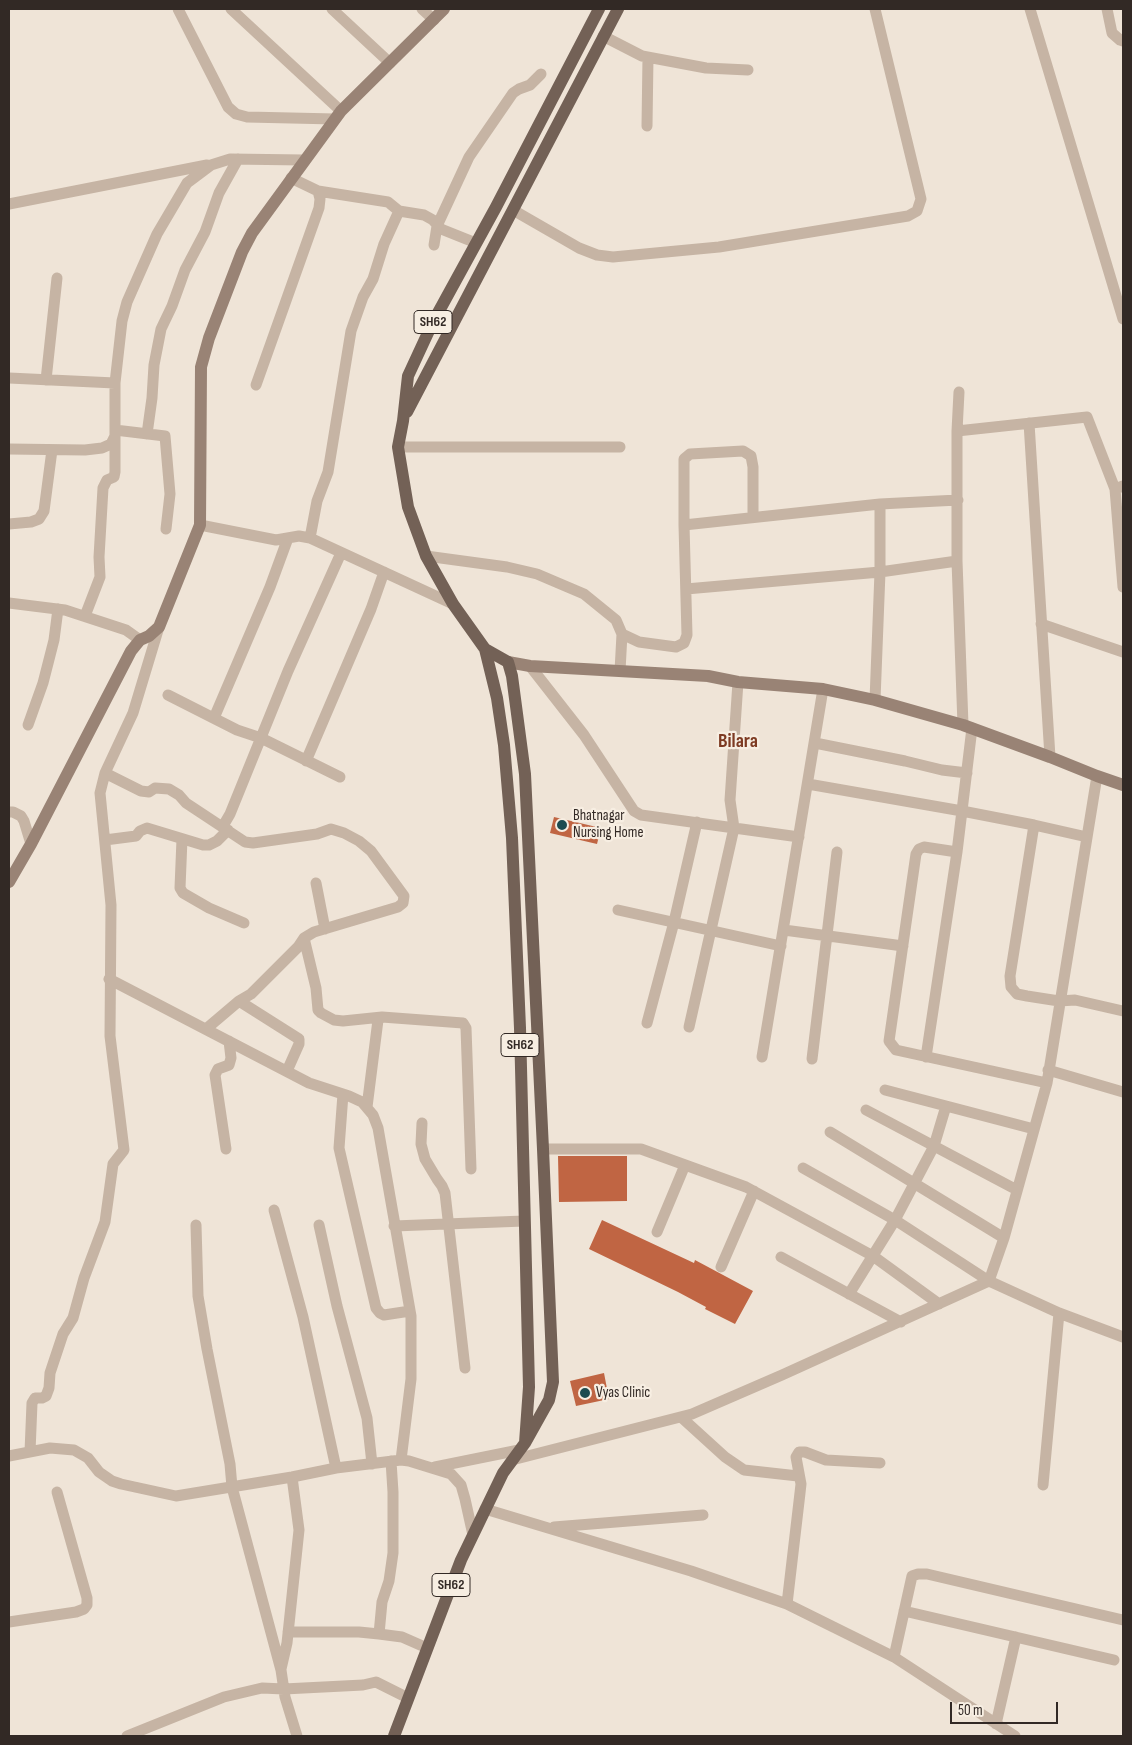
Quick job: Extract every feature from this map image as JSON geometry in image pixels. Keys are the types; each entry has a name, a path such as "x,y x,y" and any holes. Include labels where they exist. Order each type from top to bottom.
{"main road":[{"name":"SH62","path":"394,1736 461,1560 485,1509 519,1451 529,1387 520,1028 512,838 504,744 497,698 485,649 453,604 426,556 408,507 398,447 408,376 433,322 599,9"},
{"path":"403,422 618,9"},
{"path":"485,649 508,662 512,676 525,774 553,1382 549,1400 519,1451"}],"street":[{"path":"178,9 228,107 236,114 247,117 338,115"},
{"path":"231,9 338,115"},
{"path":"332,9 390,63"},
{"path":"422,9 434,20"},
{"path":"30,1452 32,1403 35,1398 46,1396 49,1388 50,1373 63,1334 73,1318 84,1278 105,1222 114,1164 124,1150 110,1036 111,904 100,793 105,773 133,713 159,627 200,525 201,367 205,351 252,233 338,115 444,9"},
{"path":"513,210 579,248 597,255 613,257 719,247 908,216 917,210 921,199 875,9"},
{"path":"1030,9 1123,319"},
{"path":"1107,9 1112,33 1123,41"},
{"path":"603,36 630,52 648,58 706,68 748,70"},
{"path":"647,126 648,58"},
{"path":"434,245 437,226 469,157 513,93 530,85 541,74"},
{"path":"9,204 211,165 230,159 304,160"},
{"path":"147,434 154,364 161,329 172,306 185,270 205,232 219,193 238,159"},
{"path":"85,616 100,577 99,548 103,488 107,480 114,476 115,472 115,384 119,342 126,308 157,234 187,183 211,165"},
{"path":"291,178 318,191 388,202 399,211 424,215 434,220 441,230 476,243"},
{"path":"256,385 318,208 320,199 318,191"},
{"path":"310,538 317,501 328,472 351,331 363,297 373,279 384,244 399,211"},
{"path":"46,380 57,278"},
{"path":"9,378 115,384"},
{"path":"926,1057 967,773 967,727 957,561 957,430 959,392"},
{"path":"957,430 1087,417 1119,487 1123,587"},
{"path":"1029,423 1040,624 1050,757"},
{"path":"116,433 164,436 166,440 170,494 166,529"},
{"path":"9,449 85,450 102,448 111,444 116,433"},
{"path":"398,447 620,447"},
{"path":"9,524 31,522 39,519 44,511 52,450"},
{"path":"622,634 639,642 676,647 684,643 688,635 684,459 690,454 743,451 751,456 753,467 753,518"},
{"path":"684,525 880,504 958,500"},
{"path":"875,700 880,572 880,504"},
{"path":"200,525 276,540 299,536 310,538 453,604"},
{"path":"214,718 270,587 288,538"},
{"path":"105,840 136,836 140,831 147,828 203,845 209,845 217,841 225,828 288,671 341,553"},
{"path":"426,556 507,567 537,574 584,594 616,620 622,634 620,671"},
{"path":"686,589 880,572 957,561"},
{"path":"306,761 371,609 384,572"},
{"path":"9,603 58,609 85,616 126,630 140,640"},
{"path":"28,725 43,683 54,640 58,609"},
{"path":"1040,624 1123,652"},
{"path":"9,882 31,844 131,651 140,640 149,636 159,627"},
{"path":"508,662 530,666 708,676 738,682 823,689 875,700 967,727 1123,785"},
{"path":"530,666 584,735 634,811 641,815 799,837"},
{"path":"689,1027 734,828 730,800 738,682"},
{"path":"762,1057 823,689"},
{"path":"168,695 237,730 261,738 340,778"},
{"path":"815,743 942,770 967,773"},
{"path":"105,773 141,791 149,792 156,788 169,789 179,795 186,803 238,838 253,843 317,834 331,829 344,833 359,841 371,851 404,896 403,903 398,907 314,932 304,938 298,947 251,994 239,1001 206,1029"},
{"path":"434,1468 692,1414 989,1281 1004,1238 1046,1082 1097,776"},
{"path":"808,784 962,811 1087,837"},
{"path":"9,812 21,816 31,844"},
{"path":"647,1023 674,922 697,822"},
{"path":"1034,825 1010,976 1011,986 1017,994 1059,1001 1075,1000 1123,1011"},
{"path":"182,839 180,888 183,893 208,908 244,923"},
{"path":"957,852 924,847 919,848 916,854 889,1041 896,1050 1046,1082"},
{"path":"812,1059 837,852"},
{"path":"316,883 325,929"},
{"path":"618,910 781,946"},
{"path":"784,930 903,946"},
{"path":"304,938 316,988 318,1010 334,1020 343,1021 382,1017 463,1022 466,1028 471,1169"},
{"path":"109,979 310,1083 362,1102 373,1115 378,1128 410,1311 412,1343 411,1379 396,1460 393,1492 393,1553 389,1581 382,1602 378,1634"},
{"path":"239,1001 299,1039 299,1044 287,1071"},
{"path":"367,1108 377,1024 378,1020 382,1017"},
{"path":"226,1149 216,1075 218,1069 228,1065 231,1058 229,1041"},
{"path":"1048,1070 1123,1092"},
{"path":"884,1090 1034,1129"},
{"path":"343,1094 339,1148 376,1308 384,1315 410,1311"},
{"path":"849,1294 895,1220 934,1146 946,1106"},
{"path":"866,1110 1017,1190"},
{"path":"422,1123 421,1144 425,1159 442,1186 465,1368"},
{"path":"830,1132 1004,1238"},
{"path":"543,1149 641,1148 754,1191 873,1256 939,1304"},
{"path":"657,1232 684,1165"},
{"path":"803,1168 895,1220 989,1281 1059,1312 1123,1337"},
{"path":"720,1267 754,1191"},
{"path":"274,1210 303,1317 336,1468"},
{"path":"394,1226 524,1221"},
{"path":"196,1225 198,1296 206,1349 230,1464 232,1488 281,1670 289,1714 296,1736"},
{"path":"318,1225 337,1306 367,1418 372,1464"},
{"path":"780,1258 901,1322"},
{"path":"1043,1485 1059,1312"},
{"path":"681,1417 725,1457 744,1470 798,1476"},
{"path":"9,1456 50,1448 74,1450 88,1458 99,1472 112,1481 176,1496 232,1488 336,1468 396,1460 434,1468 451,1474 461,1485 473,1535"},
{"path":"787,1604 801,1484 796,1457 799,1452 805,1452 826,1460 880,1463"},
{"path":"281,1670 288,1632 299,1530 292,1477"},
{"path":"9,1622 76,1612 84,1609 87,1605 87,1598 57,1492"},
{"path":"485,1509 690,1571 787,1604 894,1657 1015,1736"},
{"path":"547,1527 704,1515"},
{"path":"894,1657 912,1576 928,1574 1123,1620"},
{"path":"904,1611 1114,1660"},
{"path":"288,1632 359,1632 378,1634 402,1637 427,1648"},
{"path":"996,1724 1016,1637"},
{"path":"127,1736 224,1697 262,1688 284,1689 363,1685 376,1682 408,1698"}],"building":[{"path":"554,817 601,828 597,844 550,833"},
{"path":"558,1156 627,1156 627,1201 559,1202"},
{"path":"602,1220 694,1263 695,1260 753,1291 735,1324 705,1309 706,1307 678,1292 589,1249"},
{"path":"604,1373 609,1399 576,1406 570,1381"}],"place":[{"name":"Bhatnagar Nursing Home","path":"562,825"},
{"name":"Vyas Clinic","path":"585,1393"}],"district":[{"name":"Bilara","path":"738,742"}]}
